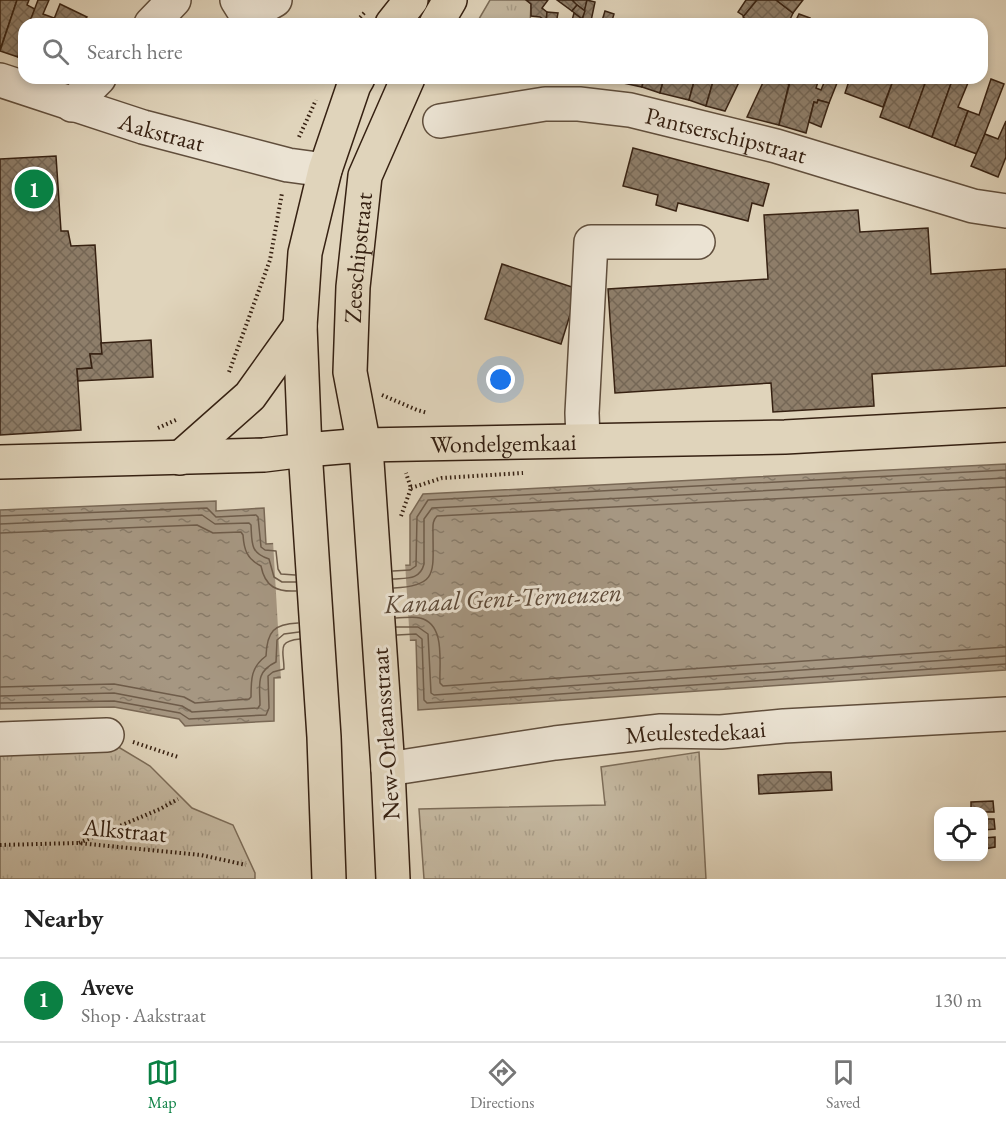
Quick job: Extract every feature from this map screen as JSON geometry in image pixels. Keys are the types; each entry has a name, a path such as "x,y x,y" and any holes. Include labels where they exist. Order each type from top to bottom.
{"main road":[{"path":"397,18 411,0"},
{"path":"440,18 450,0"},
{"name":"Zeeschipstraat","path":"304,450 300,327 305,253 325,170 355,84"},
{"name":"Zeeschipstraat","path":"364,445 350,372 352,287 365,176 405,84"},
{"path":"180,458 250,396 300,327"},
{"name":"Wondelgemkaai","path":"0,462 264,455 364,445 785,437 1006,425"},
{"name":"New-Orleansstraat","path":"364,445 385,530 384,724 393,879"},
{"path":"304,450 312,538 329,879"}],"street":[{"path":"157,18 174,0"},
{"path":"237,0 247,16 274,0"},
{"name":"Aakstraat","path":"0,80 143,127 288,165 325,170"},
{"path":"72,105 93,84"},
{"name":"Pantserschipstraat","path":"440,121 545,104 579,104 630,110 776,146 973,206 1006,211"},
{"path":"584,440 582,413 591,242 698,242"},
{"name":"Meulestedekaai","path":"388,769 555,743 661,731 721,732 784,726 1006,714"},
{"path":"0,739 107,735"}],"path":[{"path":"227,379 270,260 288,165 318,96"},
{"path":"149,432 182,417"},
{"path":"385,530 411,488"},
{"path":"107,735 178,757"},
{"path":"78,843 160,809 178,799"},
{"name":"Alkstraat","path":"0,845 78,843 201,855 246,865"}],"green space":[{"path":"490,0 526,0 531,4 530,18 480,18"},
{"path":"105,739 150,766 192,808 233,825 255,873 255,879 0,879 0,746"},
{"path":"699,752 706,879 424,879 419,809 605,805 601,767"}],"water":[{"name":"Kanaal Gent-Terneuzen","path":"1006,464 1006,670 418,710 416,640 289,646 290,677 274,678 274,721 185,726 179,719 114,707 0,709 0,510 216,501 216,511 264,508 266,544 283,543 284,569 410,565 410,515 423,494"}],"pier":[{"path":"283,540 286,543 287,566 405,562 410,643 292,649 293,678 281,680 273,541"}],"building":[{"path":"0,0 17,0 0,50"},
{"path":"17,0 29,0 27,5 35,9 31,18 18,18 18,57 0,51"},
{"path":"38,0 49,0 43,14 54,18 31,18"},
{"path":"526,0 548,0 542,8 547,12 546,18 531,16 531,4"},
{"path":"557,0 572,0 578,4 572,11"},
{"path":"572,0 587,0 585,11 577,5"},
{"path":"587,0 595,2 592,18 582,18"},
{"path":"746,0 757,0 744,16 738,12"},
{"path":"757,0 776,0 793,13 791,18 743,17"},
{"path":"776,0 803,0 793,13"},
{"path":"60,4 87,17 86,18 54,18"},
{"path":"577,5 585,11 581,18 572,11"},
{"path":"605,11 614,14 613,18 603,18"},
{"path":"547,12 558,13 557,18 546,18"},
{"path":"799,14 810,18 797,18"},
{"path":"991,79 1004,84 977,154 955,146 968,111 979,115"},
{"path":"643,84 662,84 660,93 642,87"},
{"path":"662,84 693,84 689,100 660,93"},
{"path":"693,84 712,84 706,106 689,100"},
{"path":"712,84 738,84 725,111 706,106"},
{"path":"762,84 789,84 779,125 747,117"},
{"path":"789,84 817,84 816,88 821,90 824,84 837,84 829,103 818,100 817,103 814,102 806,133 779,125"},
{"path":"848,84 892,84 883,107 845,93"},
{"path":"892,84 925,84 909,128 880,117"},
{"path":"925,84 951,84 932,137 909,128"},
{"path":"951,84 968,84 958,107 968,111 955,146 932,137"},
{"path":"818,100 829,103 821,127 809,122 814,102 817,103"},
{"path":"1006,121 1006,157 998,177 971,166 985,134 998,139"},
{"path":"633,148 769,184 763,206 752,203 748,221 678,203 676,211 656,205 658,195 623,186"},
{"path":"56,156 61,231 68,231 71,246 95,245 102,354 90,354 92,368 77,369 81,430 0,435 0,159"},
{"path":"858,210 860,232 928,228 931,274 1006,269 1006,366 872,374 874,406 773,412 771,383 615,393 608,289 768,279 764,215"},
{"path":"502,264 578,289 561,344 485,319"},
{"path":"151,340 153,377 78,381 77,369 92,368 90,354 102,354 101,343"},
{"path":"831,772 832,790 759,794 758,775"},
{"path":"993,801 994,812 988,812 988,807 971,807 971,802"},
{"path":"988,819 994,819 995,829 988,830"},
{"path":"995,837 995,847 988,848 988,838"}],"place":[{"name":"Aveve","path":"34,189"}]}
